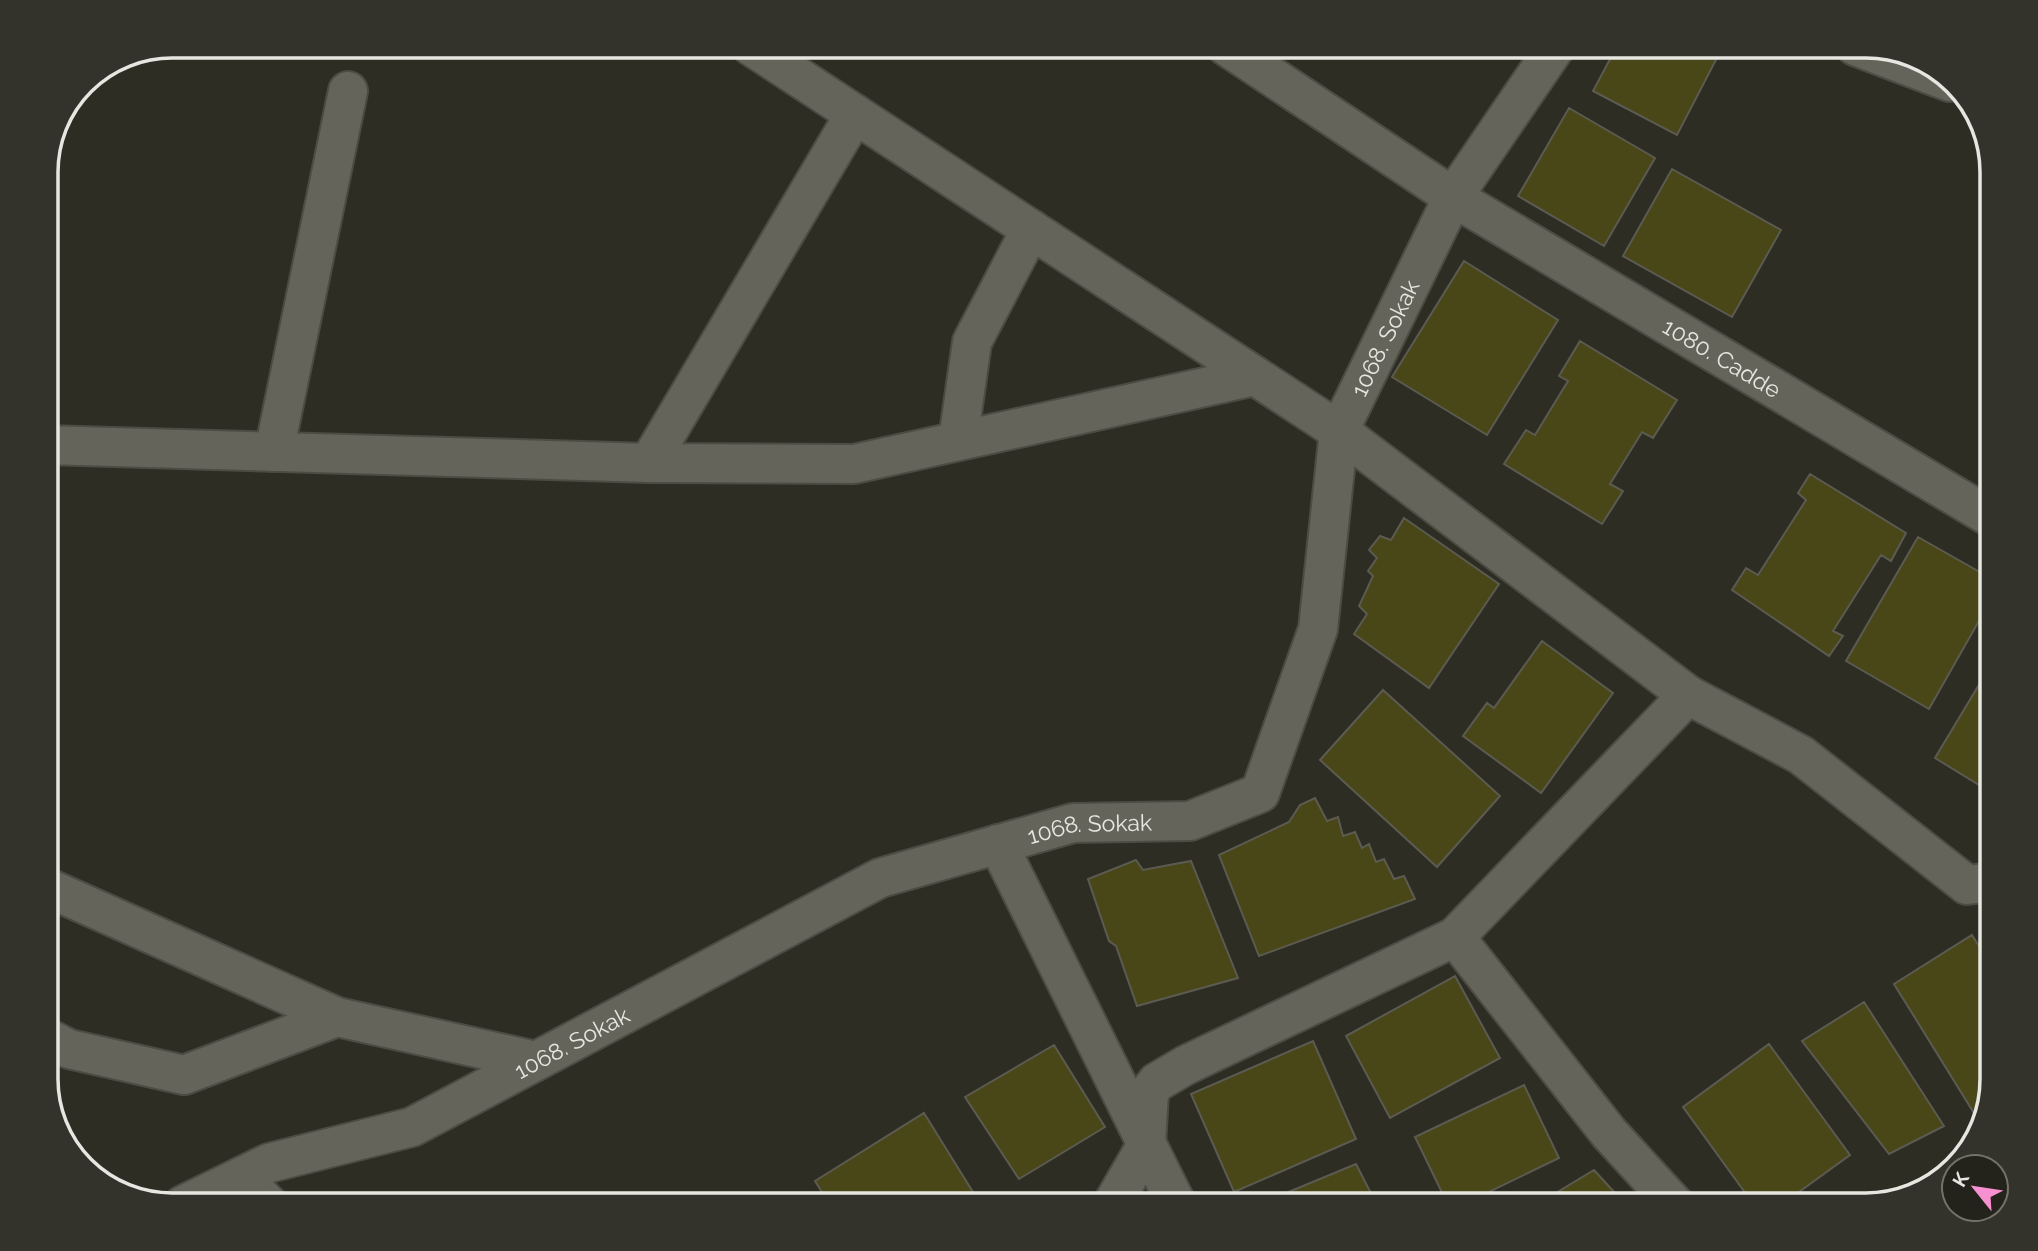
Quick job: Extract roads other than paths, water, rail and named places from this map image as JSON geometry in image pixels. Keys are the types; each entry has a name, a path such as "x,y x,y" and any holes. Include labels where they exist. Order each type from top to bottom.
{"street":[{"path":"769,58 1339,431 1688,695 1801,755 1967,885 1980,883"},
{"name":"1080. Cadde","path":"1244,58 1453,197 1980,511"},
{"name":"1068. Sokak","path":"209,1193 269,1163 412,1127 880,877 1073,823 1189,821 1259,793 1318,629 1339,431 1453,197 1548,58"},
{"path":"274,452 348,91"},
{"path":"649,463 855,114"},
{"path":"958,441 972,342 1031,229"},
{"path":"58,445 649,463 854,464 1255,376"},
{"path":"1119,1193 1146,1146 1149,1093 1157,1082 1186,1065 1455,937 1688,695"},
{"path":"998,844 1170,1193"},
{"path":"58,892 337,1017 536,1061"},
{"path":"1455,937 1609,1133 1663,1193"},
{"path":"58,1043 69,1049 184,1075 337,1017"},
{"path":"241,1177 256,1193"}]}
